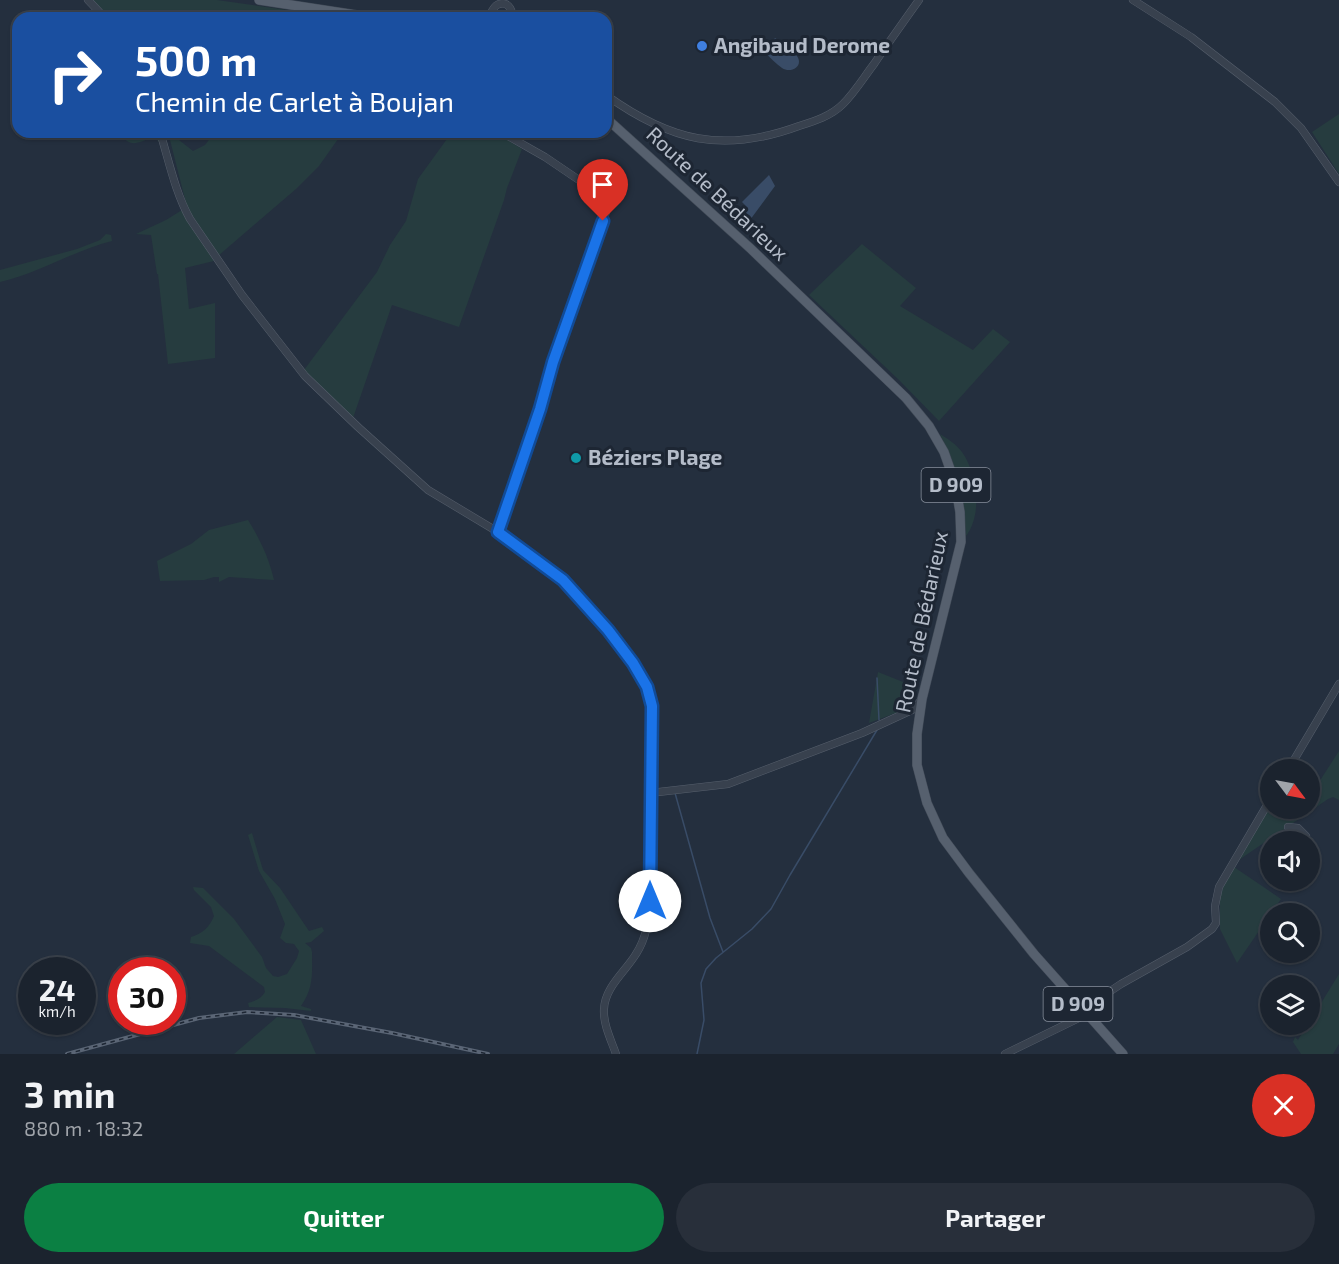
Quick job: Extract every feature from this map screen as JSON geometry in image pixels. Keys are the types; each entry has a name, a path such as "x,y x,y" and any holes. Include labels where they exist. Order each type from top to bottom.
{"main road":[{"path":"260,0 337,12"},
{"name":"Route de Bédarieux","path":"612,123 767,264 906,398 929,426 939,443 955,483 960,512 961,542 922,699 917,734 917,765 927,803 943,838 969,873 1083,1013 1118,1052"}],"street":[{"path":"87,0 99,12"},
{"path":"489,0 495,6"},
{"path":"612,99 654,125 698,139 738,141 783,132 823,118 844,103 919,0"},
{"path":"1133,0 1191,37 1275,102 1301,128 1339,182"},
{"path":"492,12 495,6 509,3"},
{"path":"162,138 177,190 190,219 242,295 305,376 358,428 428,490 498,532 563,580 608,630 633,663 647,687 652,706 650,901 647,930 636,954 608,993 604,1005 605,1022 616,1054"},
{"path":"498,532 540,409 553,362 610,201 511,138"},
{"path":"1295,759 1339,684"},
{"path":"650,793 728,784 879,725 914,709 922,699"},
{"path":"1005,1054 1083,1013 1091,1004 1121,984 1187,947 1212,929 1216,923 1215,906 1219,887 1260,817"},
{"path":"1288,827 1298,828 1301,831"}],"green space":[{"path":"93,0 217,0 300,12 105,12"},
{"path":"1339,114 1339,174 1312,132"},
{"path":"123,138 151,138 135,143"},
{"path":"177,138 193,151 205,145 210,138 339,138 319,166 296,189 218,256 187,207 170,140 164,139"},
{"path":"448,138 504,138 522,149 459,327 392,305 353,418 304,370 377,272 390,245 406,221 418,179"},
{"path":"182,210 214,261 185,268 189,309 215,303 215,358 168,364 158,274 151,235 136,234"},
{"path":"106,234 111,235 112,241 0,282 0,270 77,249 100,240"},
{"path":"862,244 916,288 900,306 973,350 993,329 1010,342 939,421 809,295"},
{"path":"940,434 962,452 974,482 975,517 966,536 962,493 952,460"},
{"path":"248,520 264,549 274,580 229,577 219,582 219,577 214,577 204,580 160,581 157,561 191,544 209,530"},
{"path":"878,672 918,688 909,708 869,723"},
{"path":"1339,751 1339,800 1333,797 1320,804 1320,780"},
{"path":"1262,819 1299,819 1281,831 1260,831 1260,846 1236,862"},
{"path":"252,833 263,870 280,888 309,931 322,927 324,931 311,942 305,943 312,952 312,974 308,993 301,1006 311,1011 249,1007 248,1003 258,999 265,992 264,987 209,946 190,943 191,937 205,930 214,916 211,907 193,887 203,888 234,919 273,976 287,974 297,958 299,951 294,944 286,943 280,938 285,924 275,899 259,871 248,835"},
{"path":"1234,867 1260,885 1260,891 1269,891 1281,899 1278,903 1260,903 1260,930 1237,963 1220,929 1220,897"},
{"path":"1339,974 1339,1044 1333,1054 1301,1054 1293,1042 1295,1037 1298,1040 1301,1035 1320,1035 1320,1005"},
{"path":"277,1017 301,1020 316,1054 234,1054"}],"water":[{"path":"775,38 797,56 799,63 796,68 786,70 782,68 764,52"},
{"path":"769,175 775,186 750,220 745,214 748,208 742,202"}],"waterway":[{"path":"877,678 879,720"},
{"path":"697,1054 704,1020 701,983 706,969 752,929 771,909 877,730"},
{"path":"675,793 710,918 723,952"}],"railway":[{"path":"67,1054 199,1018 247,1012 294,1015 488,1054"}],"place":[{"name":"Angibaud Derome","path":"702,46"},
{"name":"Béziers Plage","path":"576,458"}],"route":[{"path":"603,221 553,362 540,409 498,532 563,580 608,630 633,663 647,687 652,706 650,901"}]}
